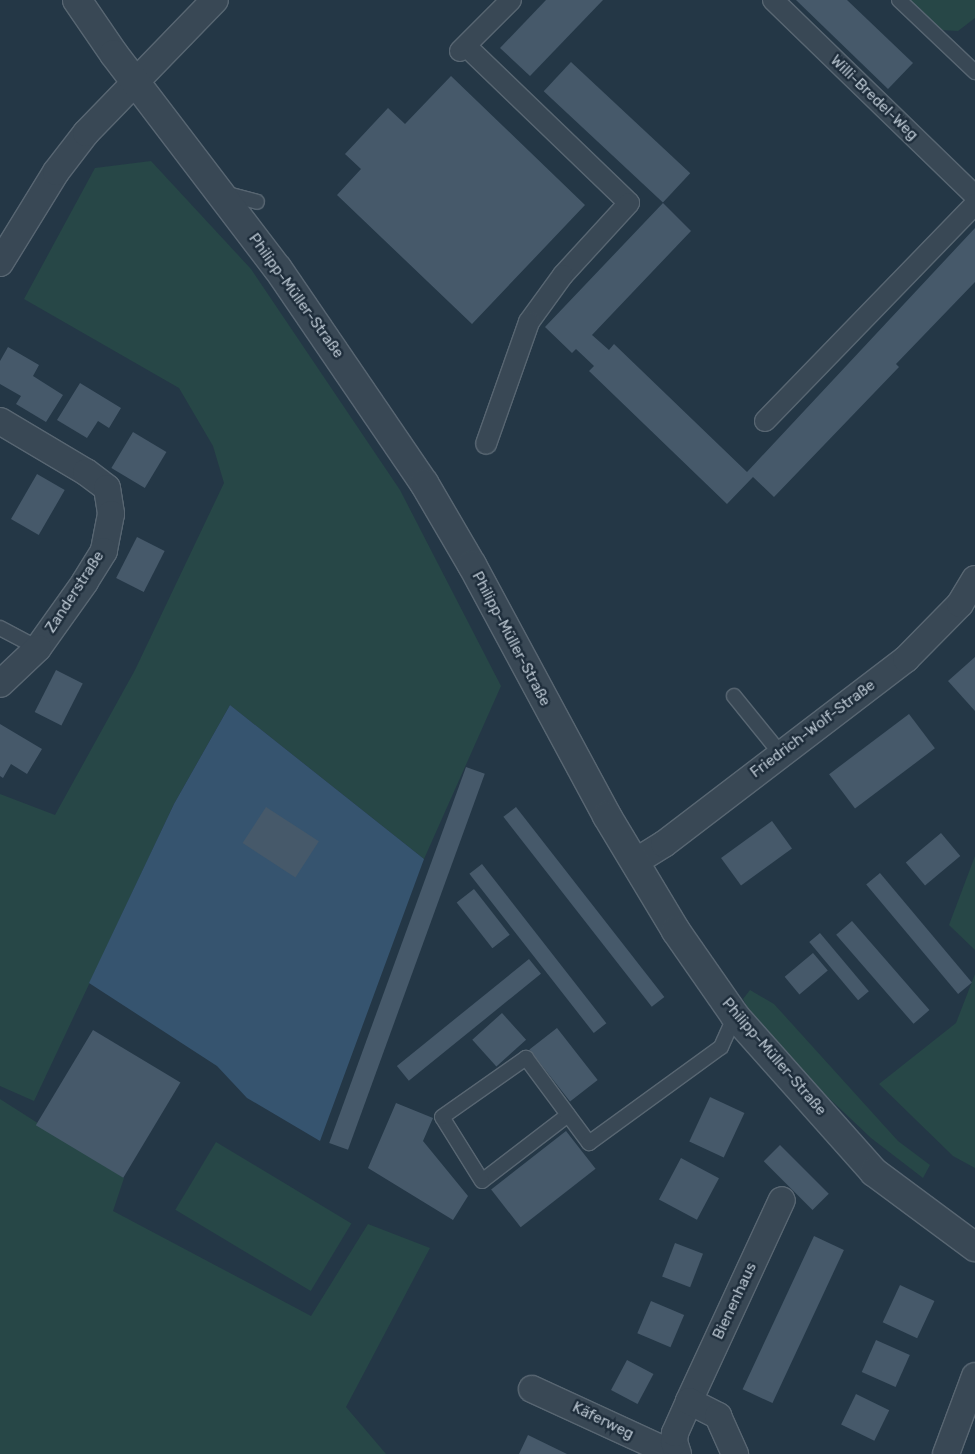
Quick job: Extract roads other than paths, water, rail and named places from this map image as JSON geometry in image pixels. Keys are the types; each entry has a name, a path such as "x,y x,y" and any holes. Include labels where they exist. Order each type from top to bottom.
{"street":[{"name":"Philipp-Müller-Straße","path":"77,0 343,360 424,483 472,564 554,722 635,862 676,931 735,1016 874,1172 975,1247"},
{"path":"0,263 56,172 86,133 215,0"},
{"path":"486,444 529,322 563,275 629,203 463,49 511,0"},
{"name":"Willi-Bredel-Weg","path":"773,0 975,196"},
{"path":"765,421 975,204"},
{"name":"Zanderstraße","path":"0,421 86,472 107,488 111,514 104,551 38,648 0,684"},
{"name":"Friedrich-Wolf-Straße","path":"635,862 664,844 906,659 960,604 975,579"},
{"name":"Bienenhaus","path":"689,1401 782,1200"},
{"path":"946,1454 975,1376"},
{"name":"Käferweg","path":"532,1389 673,1454"},
{"path":"678,1454 674,1442 675,1433 689,1401 718,1416 735,1454"}],"lane":[{"path":"899,0 975,72"},
{"path":"220,192 257,202"},
{"path":"0,628 38,648"},
{"path":"734,696 781,754"},
{"path":"568,1115 482,1181 442,1117 526,1058 568,1115 589,1144 721,1047 735,1016"}],"water":[{"path":"230,705 424,859 320,1141 247,1098 217,1066 89,983 174,804"}]}
